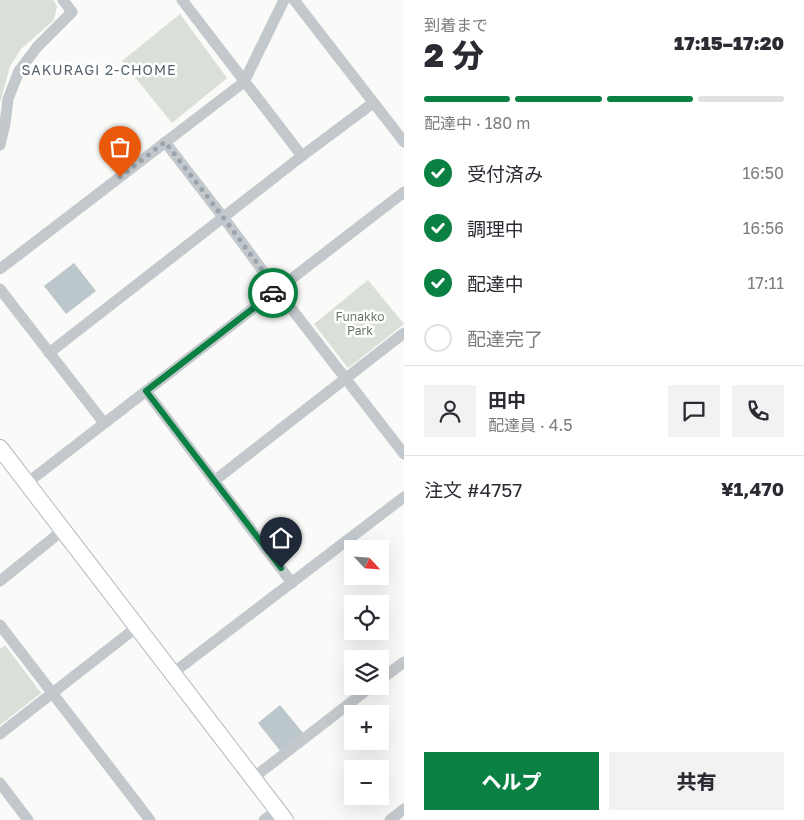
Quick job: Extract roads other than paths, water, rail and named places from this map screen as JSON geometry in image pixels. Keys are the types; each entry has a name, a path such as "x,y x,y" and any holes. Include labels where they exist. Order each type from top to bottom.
{"street":[{"path":"0,145 8,100 19,71 37,47 72,12 63,0"},
{"path":"182,0 302,156"},
{"path":"0,269 244,82 284,0"},
{"path":"294,0 404,142"},
{"path":"49,353 373,103"},
{"path":"165,142 404,454"},
{"path":"27,483 404,192"},
{"path":"0,289 104,423"},
{"path":"214,481 404,334"},
{"path":"146,391 292,583"},
{"path":"0,448 253,778 276,817"},
{"path":"173,674 404,497"},
{"path":"0,581 63,530"},
{"path":"0,625 150,820"},
{"path":"0,734 137,627"},
{"path":"389,673 404,662"},
{"path":"253,778 360,695"},
{"path":"0,783 28,820"},
{"path":"390,820 404,809"}],"district":[{"name":"SAKURAGI 2-CHOME","path":"99,69"}],"park label":[{"name":"Funakko Park","path":"360,323"}]}
